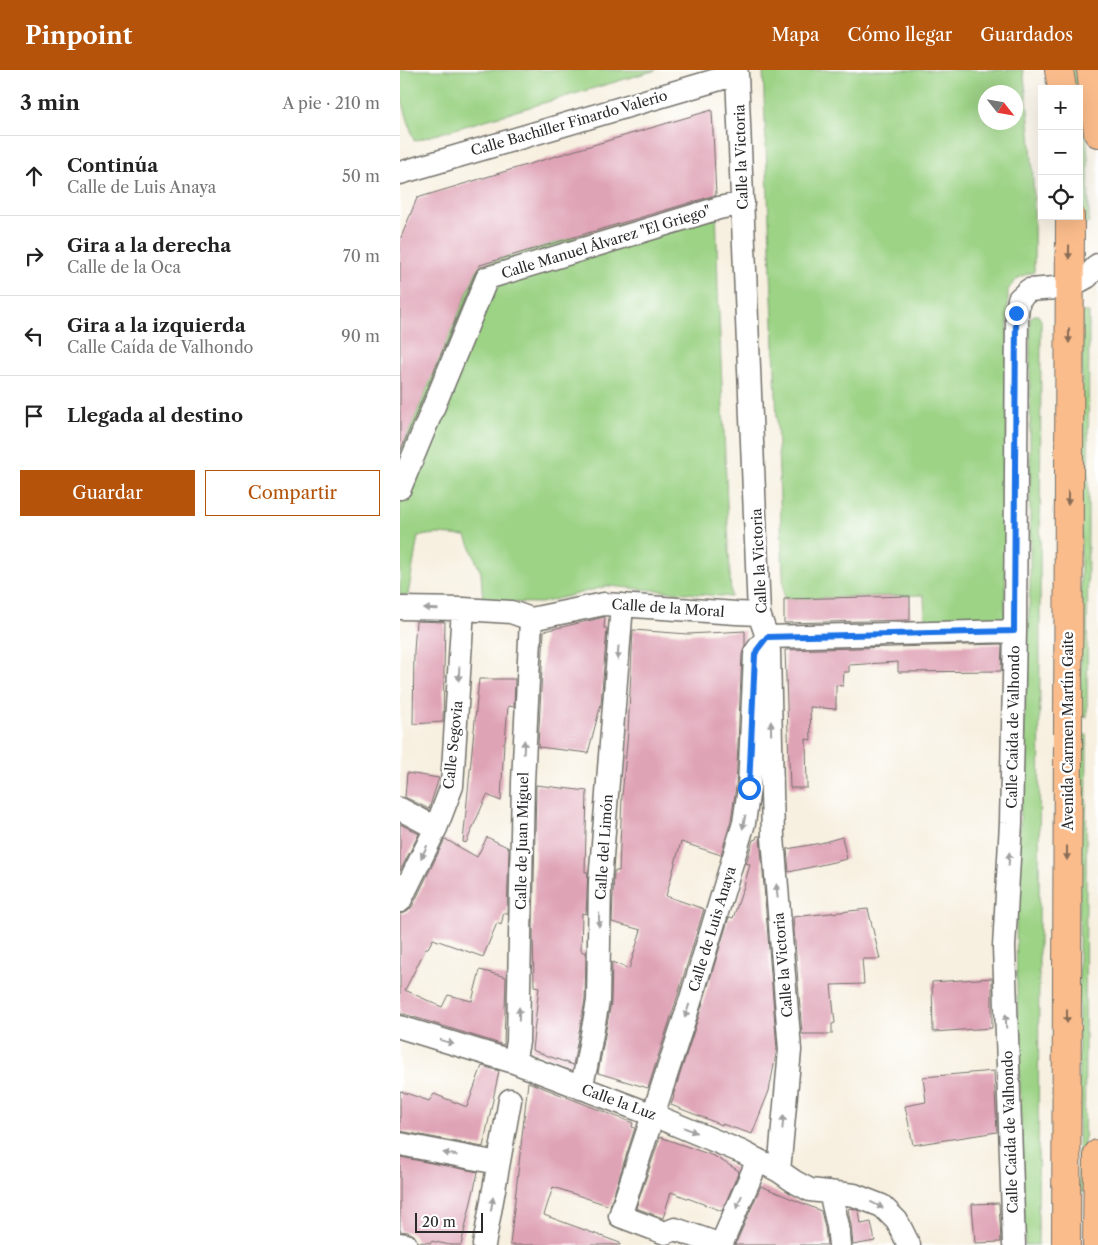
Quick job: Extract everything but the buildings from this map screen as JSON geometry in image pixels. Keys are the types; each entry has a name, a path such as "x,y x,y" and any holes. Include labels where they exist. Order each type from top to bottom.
{"main road":[{"path":"1059,70 1061,85"},
{"path":"1091,70 1098,133"},
{"name":"Avenida Carmen Martín Gaite","path":"1066,1245 1070,220"},
{"path":"1097,1245 1098,1154"}],"street":[{"name":"Calle Bachiller Finardo Valerio","path":"400,173 737,72"},
{"name":"Calle la Victoria","path":"737,72 760,614 769,651 773,837 790,1050 779,1171"},
{"name":"Calle Manuel Álvarez \"El Griego\"","path":"400,488 487,278 719,208 743,203"},
{"name":"Calle Caída de Valhondo","path":"1014,1245 1004,947 1011,823 1016,313 1019,300 1029,290 1069,287 1087,277 1098,265"},
{"name":"Calle de la Moral","path":"400,608 511,612 531,619 604,604 760,614"},
{"name":"Calle del Limón","path":"581,1088 598,1001 600,882 622,605"},
{"name":"Calle Segovia","path":"400,901 436,828 452,786 463,609"},
{"name":"Calle de Juan Miguel","path":"514,1062 518,1042 522,782 531,619"},
{"path":"767,637 1014,631"},
{"name":"Calle de Luis Anaya","path":"721,1245 675,1229 665,1233 620,1216 689,1006 744,824 749,788 755,655 767,637"},
{"path":"400,809 436,828"},
{"name":"Calle la Luz","path":"400,1027 514,1062 653,1115 742,1152 810,1190 842,1192 882,1206 897,1221 909,1245"},
{"path":"484,1245 510,1100"},
{"path":"400,1144 498,1163"},
{"path":"721,1245 758,1160"},
{"path":"830,1192 838,1226 840,1245"},
{"path":"400,1244 406,1245"}],"green space":[{"path":"400,70 656,70 414,141 400,93"},
{"path":"763,70 1023,70 1033,171 1034,272 1019,278 1008,290 1005,621 925,624 924,595 784,599"},
{"path":"1070,70 1078,70 1080,85 1072,85"},
{"path":"1083,107 1088,160 1089,223 1081,223 1081,220 1083,220"},
{"path":"716,195 718,290 731,597 608,586 541,603 483,602 481,573 466,536 437,534 418,536 408,595 400,595 400,464 404,443 479,265"},
{"path":"1082,312 1089,312 1087,717 1080,717"},
{"path":"1034,315 1038,315 1041,320 1038,1245 1025,1245 1016,919 1030,584 1030,319"},
{"path":"1080,735 1087,735 1084,1192 1078,1192"}],"route":[{"path":"749,788 755,655 767,637 1014,631 1016,313"}]}
